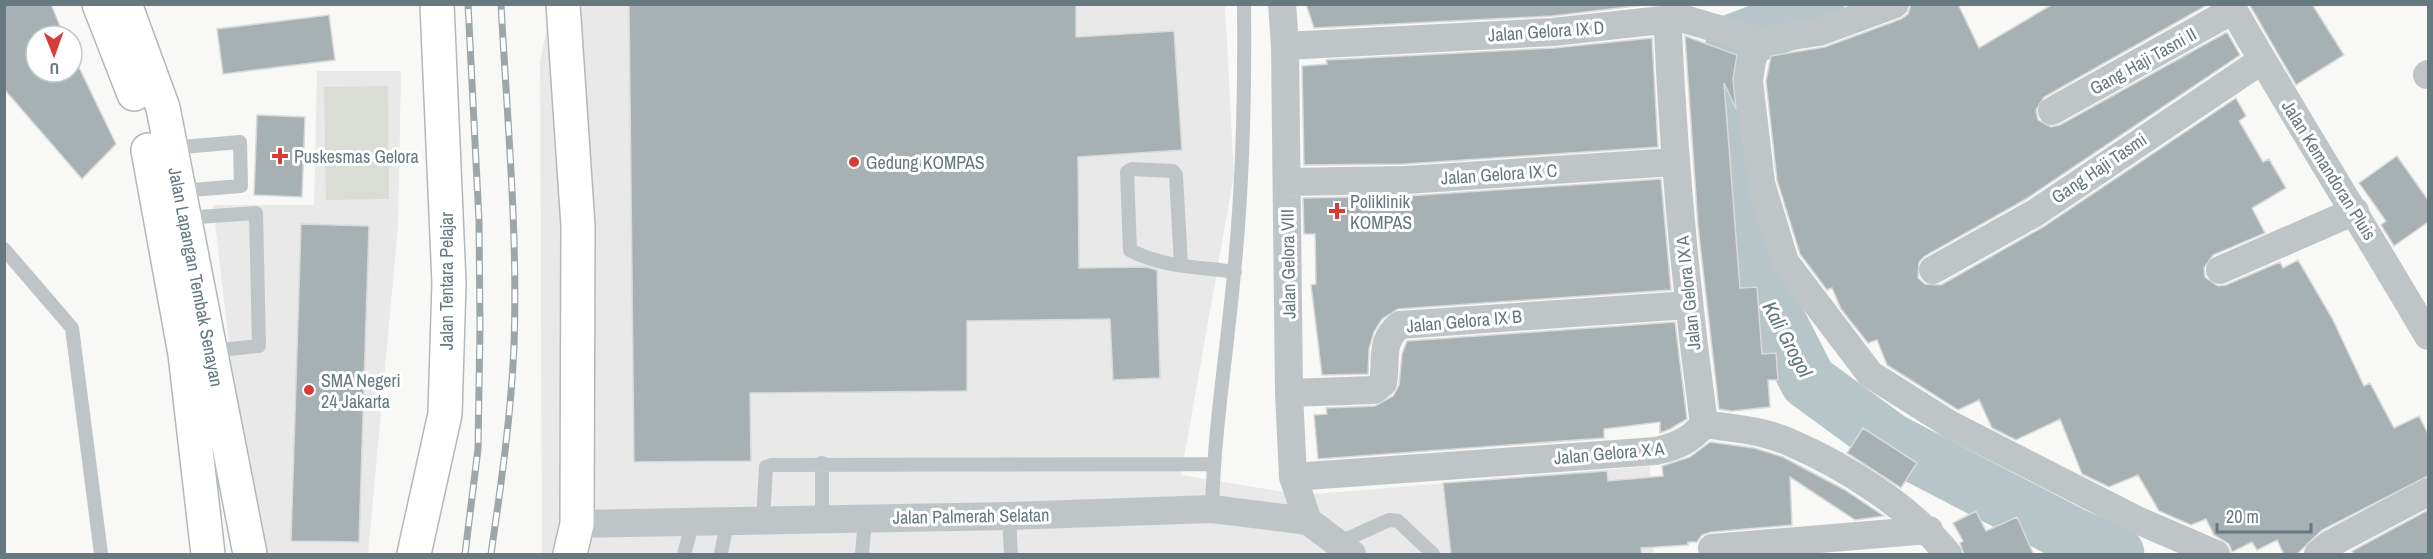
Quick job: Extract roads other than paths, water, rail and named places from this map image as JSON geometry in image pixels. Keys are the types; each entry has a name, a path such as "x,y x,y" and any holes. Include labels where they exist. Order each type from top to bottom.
{"main road":[{"name":"Jalan Lapangan Tembak Senayan","path":"99,4 142,113 159,148 197,353 250,555"},
{"name":"Jalan Lapangan Tembak Senayan","path":"125,4 163,108 159,148"},
{"name":"Jalan Tentara Pelajar","path":"414,555 445,414 449,283 436,4"},
{"path":"563,4 578,226 574,539"},
{"name":"Jalan Lapangan Tembak Senayan","path":"197,353 208,555"}],"street":[{"name":"Jalan Gelora VIII","path":"1282,4 1285,46 1289,393 1293,477 1308,521"},
{"path":"1895,4 1819,32 1746,38 1752,61 1749,81 1761,183 1785,262 1870,374 1951,425 2137,520 2216,555"},
{"name":"Jalan Kemandoran Pluis","path":"2232,7 2261,61 2355,211 2428,335"},
{"name":"Gang Haji Tasni II","path":"2052,111 2232,7"},
{"name":"Jalan Gelora IX D","path":"1285,46 1553,32 1662,20 1671,17 1746,38"},
{"path":"1662,20 1668,31 1674,162"},
{"name":"Gang Haji Tasmi","path":"1933,270 2035,213 2261,61"},
{"name":"Jalan Gelora IX C","path":"1287,182 1406,180 1674,162"},
{"name":"Jalan Gelora IX A","path":"1674,162 1688,305 1704,424"},
{"path":"2220,270 2355,211"},
{"name":"Jalan Gelora IX B","path":"1289,393 1374,390 1383,383 1383,354 1387,339 1400,325 1688,305"},
{"path":"1704,424 1758,432 1788,441 1877,492 1929,530 1948,555"},
{"name":"Jalan Gelora X A","path":"1293,477 1656,451 1686,441 1693,437 1704,424"},
{"path":"2318,555 2330,544 2428,492"},
{"name":"Jalan Palmerah Selatan","path":"574,539 693,522 1009,516 1212,509 1308,521 1345,549"},
{"path":"1712,548 1929,530"}],"lane":[{"path":"1212,509 1213,464 1234,272 1246,122 1244,4"},
{"path":"159,148 240,142 241,186 170,205"},
{"path":"1181,265 1176,175 1173,171 1131,169 1127,172 1130,250 1148,260 1181,265 1234,272"},
{"path":"170,205 256,213 259,346 197,353"},
{"path":"4,249 72,328 101,555"},
{"path":"764,521 766,467 822,463 1213,464"},
{"path":"822,463 822,519"},
{"path":"1009,516 1011,555"},
{"path":"862,555 865,518"},
{"path":"1345,549 1389,520 1398,521 1433,555"},
{"path":"684,555 693,522"},
{"path":"721,555 727,522"}],"waterway":[{"name":"Kali Grogol","path":"1816,4 1801,17 1734,42 1733,91 1739,245 1808,381 1890,441 2073,536 2116,554"}],"railway":[{"path":"465,554 478,449 480,327 479,221 468,4"},
{"path":"491,554 511,398 515,303 511,175 501,4"}],"place":[{"name":"Puskesmas Gelora","path":"280,156"},
{"name":"Gedung KOMPAS","path":"854,162"},
{"name":"Poliklinik KOMPAS","path":"1337,211"},
{"name":"SMA Negeri 24 Jakarta","path":"309,390"}]}
